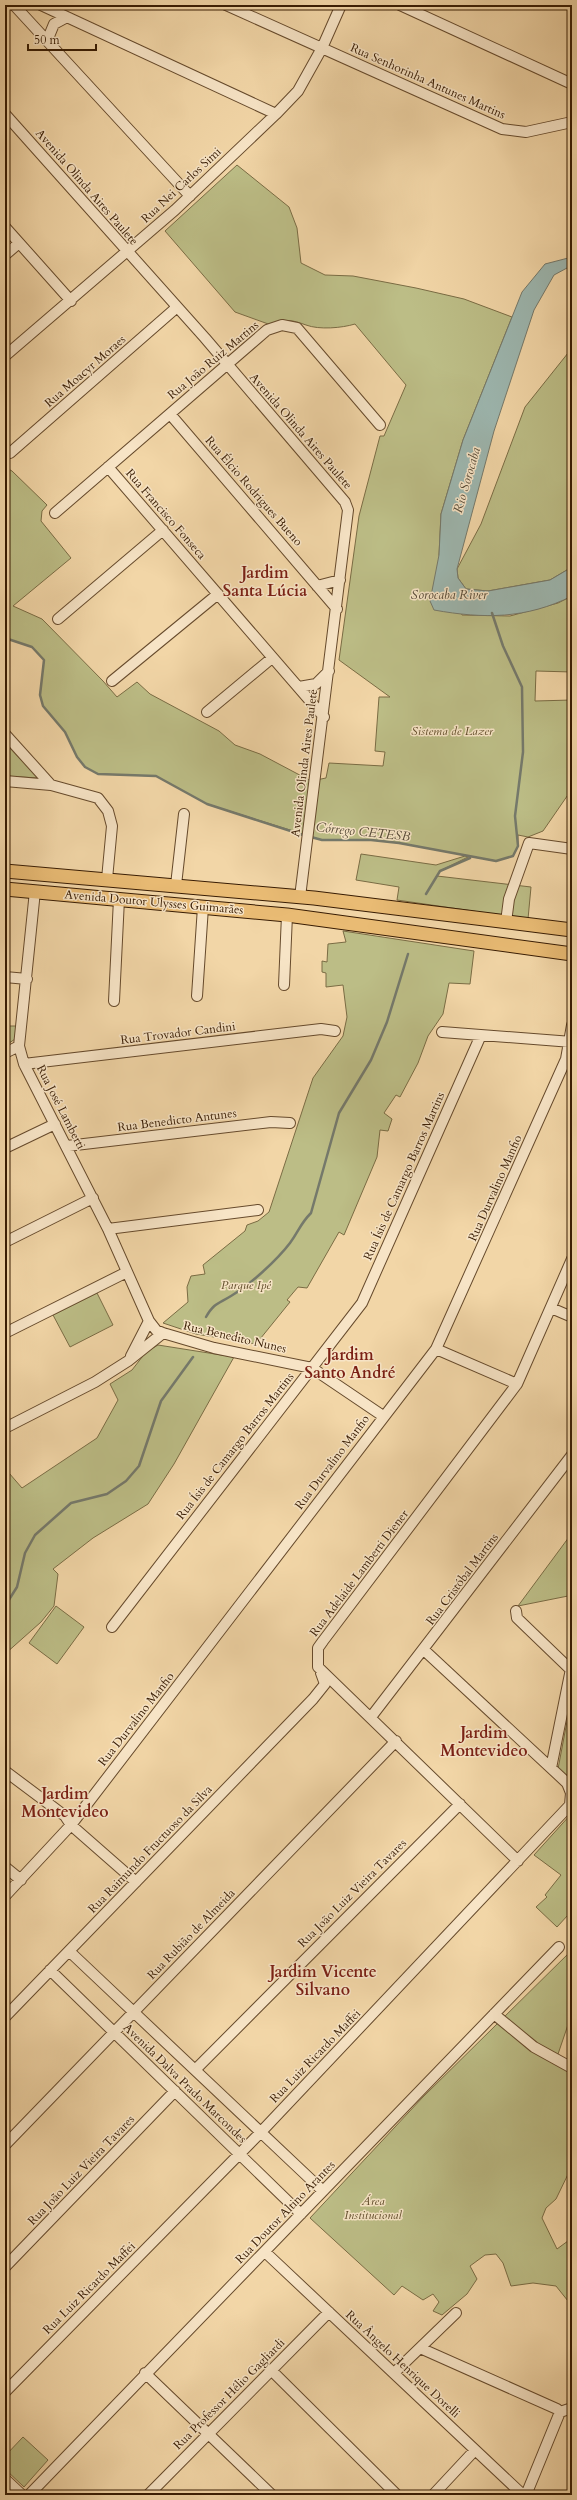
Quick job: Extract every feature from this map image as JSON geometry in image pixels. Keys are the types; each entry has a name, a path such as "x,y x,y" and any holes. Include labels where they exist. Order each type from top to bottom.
{"main road":[{"name":"Avenida Doutor Ulysses Guimarães","path":"5,871 300,897 572,930"},
{"name":"Avenida Doutor Ulysses Guimarães","path":"5,889 287,915 572,954"},
{"path":"300,897 299,906 304,917"}],"street":[{"path":"14,5 24,10 47,41 190,196"},
{"path":"41,5 276,114"},
{"name":"Rua Senhorinha Antunes Martins","path":"226,5 502,129 526,132 572,122"},
{"name":"Rua Nei Carlos Simi","path":"5,356 71,301 190,196 298,92 322,48 341,5"},
{"path":"400,5 572,84"},
{"path":"47,41 54,24 67,17"},
{"name":"Avenida Olinda Aires Paulete","path":"5,114 227,365 345,502 349,517 300,897"},
{"path":"5,227 71,301"},
{"path":"5,255 19,243"},
{"name":"Rua Moacyr Moraes","path":"10,453 176,308"},
{"name":"Rua João Ruiz Martins","path":"55,513 267,330 282,325 297,328 380,425"},
{"name":"Rua Élcio Rodrigues Bueno","path":"170,414 337,609"},
{"name":"Rua Francisco Fonseca","path":"108,467 324,717"},
{"path":"58,619 163,530"},
{"path":"318,586 340,580"},
{"path":"112,681 218,594"},
{"path":"207,712 272,658"},
{"path":"299,687 316,684 329,671"},
{"path":"5,734 51,785"},
{"path":"5,781 51,785 98,798 108,811 112,826 107,879"},
{"path":"176,885 184,814"},
{"path":"506,922 509,899 529,842 572,848"},
{"name":"Rua José Lamberti","path":"36,891 19,1046 24,1064 93,1198 149,1320 156,1330 163,1333"},
{"path":"114,1001 119,899"},
{"path":"197,996 204,907"},
{"path":"284,985 287,915"},
{"path":"5,977 27,979"},
{"name":"Rua Durvalino Manfio","path":"5,1896 71,1825 383,1416 436,1350 566,1059 571,1042 572,1025"},
{"name":"Rua Trovador Candini","path":"24,1064 320,1029 335,1031"},
{"path":"442,1032 571,1042"},
{"name":"Rua Ísis de Camargo Barros Martins","path":"112,1627 362,1303 481,1035"},
{"path":"5,1053 19,1046"},
{"name":"Rua Benedicto Antunes","path":"67,1146 271,1122 290,1123"},
{"path":"5,1148 55,1124"},
{"path":"5,1242 93,1198"},
{"path":"108,1230 258,1210"},
{"name":"Rua Adelaide Lamberti Diener","path":"318,1667 318,1648 517,1384 572,1259"},
{"path":"5,1333 127,1272"},
{"path":"551,1308 572,1317"},
{"path":"128,1362 149,1320"},
{"path":"5,1428 95,1382 128,1362 163,1333"},
{"name":"Rua Benedito Nunes","path":"163,1333 214,1348 312,1368 383,1416"},
{"path":"436,1350 517,1384"},
{"name":"Rua Cristóbal Martins","path":"371,1717 424,1650 572,1455"},
{"path":"516,1611 517,1618 571,1667 551,1768"},
{"name":"Rua Luiz Ricardo Maffei","path":"5,2392 261,2132 570,1805 571,1793 567,1783 424,1650"},
{"path":"318,1667 518,1861"},
{"name":"Rua Raimundo Fructuoso da Silva","path":"5,2017 313,1698 325,1684 318,1667"},
{"name":"Rua Raimundo Fructuoso da Silva","path":"313,1698 322,1691 344,1692"},
{"name":"Rua Rubião de Almeida","path":"5,2145 396,1741"},
{"path":"5,1772 65,1816 71,1825 136,1882"},
{"name":"Rua João Luiz Vieira Tavares","path":"195,2070 460,1804"},
{"path":"5,1867 21,1880"},
{"name":"Rua Doutor Altino Arantes","path":"29,2495 145,2373 265,2252 559,1948"},
{"name":"Avenida Dalva Prado Marcondes","path":"69,1951 323,2191"},
{"name":"Avenida Dalva Prado Marcondes","path":"50,1970 301,2214"},
{"path":"494,2014 534,2047 572,2068"},
{"name":"Rua João Luiz Vieira Tavares","path":"5,2267 175,2092"},
{"name":"Rua Ângelo Henrique Dorelli","path":"265,2252 524,2495"},
{"name":"Rua Professor Hélio Gagliardi","path":"148,2495 329,2312"},
{"path":"394,2373 456,2313"},
{"path":"420,2348 557,2409 560,2412"},
{"path":"271,2370 397,2495"},
{"path":"145,2373 272,2495"},
{"path":"524,2495 560,2412 572,2408"},
{"path":"433,2495 475,2450"},
{"path":"5,2479 22,2495"}],"green space":[{"name":"Sistema de Lazer","path":"237,165 289,207 297,228 301,263 325,275 353,276 416,288 464,299 512,317 463,440 441,514 439,555 462,615 510,616 558,603 572,596 572,672 536,671 535,701 572,700 572,789 543,831 528,837 518,835 518,846 513,856 496,861 399,843 371,840 322,840 207,804 156,776 98,774 85,767 77,757 65,732 43,706 40,695 44,660 32,647 5,638 5,467 12,471 47,505 42,511 41,521 71,558 13,606 42,619 117,697 137,682 150,694 219,731 235,745 260,754 311,781 326,778 329,763 383,766 385,752 375,751 379,697 390,697 339,660 359,516 380,436 384,436 406,385 355,324 344,327 324,328 311,327 289,320 271,325 235,312 165,231"},
{"path":"572,348 572,567 550,580 488,591 466,589 458,578 457,569 481,524 525,407"},
{"path":"5,743 39,778 5,776"},
{"path":"361,854 436,865 465,856 468,857 440,871 437,876 531,887 528,919 397,900 399,887 356,880"},
{"name":"Parque Ipê","path":"343,931 474,951 470,984 449,983 443,1014 428,1036 418,1063 400,1097 396,1095 384,1113 392,1119 388,1131 380,1130 377,1157 344,1235 339,1232 307,1288 298,1287 287,1300 290,1302 256,1344 196,1334 163,1323 188,1302 187,1287 191,1276 205,1274 203,1265 245,1231 247,1225 258,1221 269,1212 313,1078 343,1036 347,1017 343,985 326,987 326,973 322,972 322,961 327,962 328,944 346,942"},
{"path":"5,1026 17,1026 15,1039 5,1046"},
{"path":"97,1293 113,1325 70,1347 53,1315"},
{"path":"158,1345 234,1357 174,1464 148,1504 93,1538 53,1569 58,1574 54,1606 41,1622 5,1654 5,1475 9,1473 22,1488 97,1438 118,1400 110,1384 132,1370 146,1352"},
{"path":"572,1533 572,1600 568,1596 518,1606"},
{"path":"56,1606 84,1627 57,1664 29,1643"},
{"path":"572,1695 572,1782 558,1769"},
{"path":"572,1813 572,1919 568,1915 557,1927 536,1907 547,1897 545,1895 561,1875 534,1855"},
{"name":"Área Institucional","path":"572,1950 572,2013 556,2060 572,2076 572,2166 556,2199 546,2208 542,2218 557,2249 572,2238 572,2306 556,2286 533,2283 511,2286 503,2263 496,2254 485,2255 470,2266 477,2279 467,2294 442,2315 433,2311 439,2302 433,2294 423,2300 402,2286 394,2295 310,2218 423,2097"},
{"path":"23,2437 48,2460 24,2487 5,2469 5,2456"}],"water":[{"name":"Sorocaba River","path":"572,257 572,268 567,268 554,275 534,310 494,431 457,569 458,578 466,589 488,591 550,580 572,567 572,596 555,604 538,609 504,615 470,615 434,610 430,601 439,555 441,514 463,440 522,292 545,264"}],"waterway":[{"name":"Córrego CETESB","path":"311,837 322,840 371,840 399,843 496,861 513,856 518,846 515,816 523,752 522,687 503,646 492,613"},
{"name":"Córrego CETESB","path":"5,638 32,647 44,660 40,695 43,706 65,732 77,757 85,767 98,774 156,776 207,804 306,836"},
{"path":"426,894 440,871 470,858"},
{"path":"206,1317 214,1306 255,1279 271,1264 285,1250 311,1213 339,1113 371,1060 387,1022 408,954"},
{"path":"5,1606 17,1587 25,1553 35,1535 71,1503 107,1494 126,1481 139,1466 161,1401 193,1357"}],"district":[{"name":"Jardim Santa Lúcia","path":"265,581"},
{"name":"Jardim Santo André","path":"350,1363"},
{"name":"Jardim Montevideo","path":"484,1741"},
{"name":"Jardim Montevideo","path":"65,1802"},
{"name":"Jardim Vicente Silvano","path":"323,1980"}],"water label":[{"name":"Rio Sorocaba","path":"466,480"}]}
